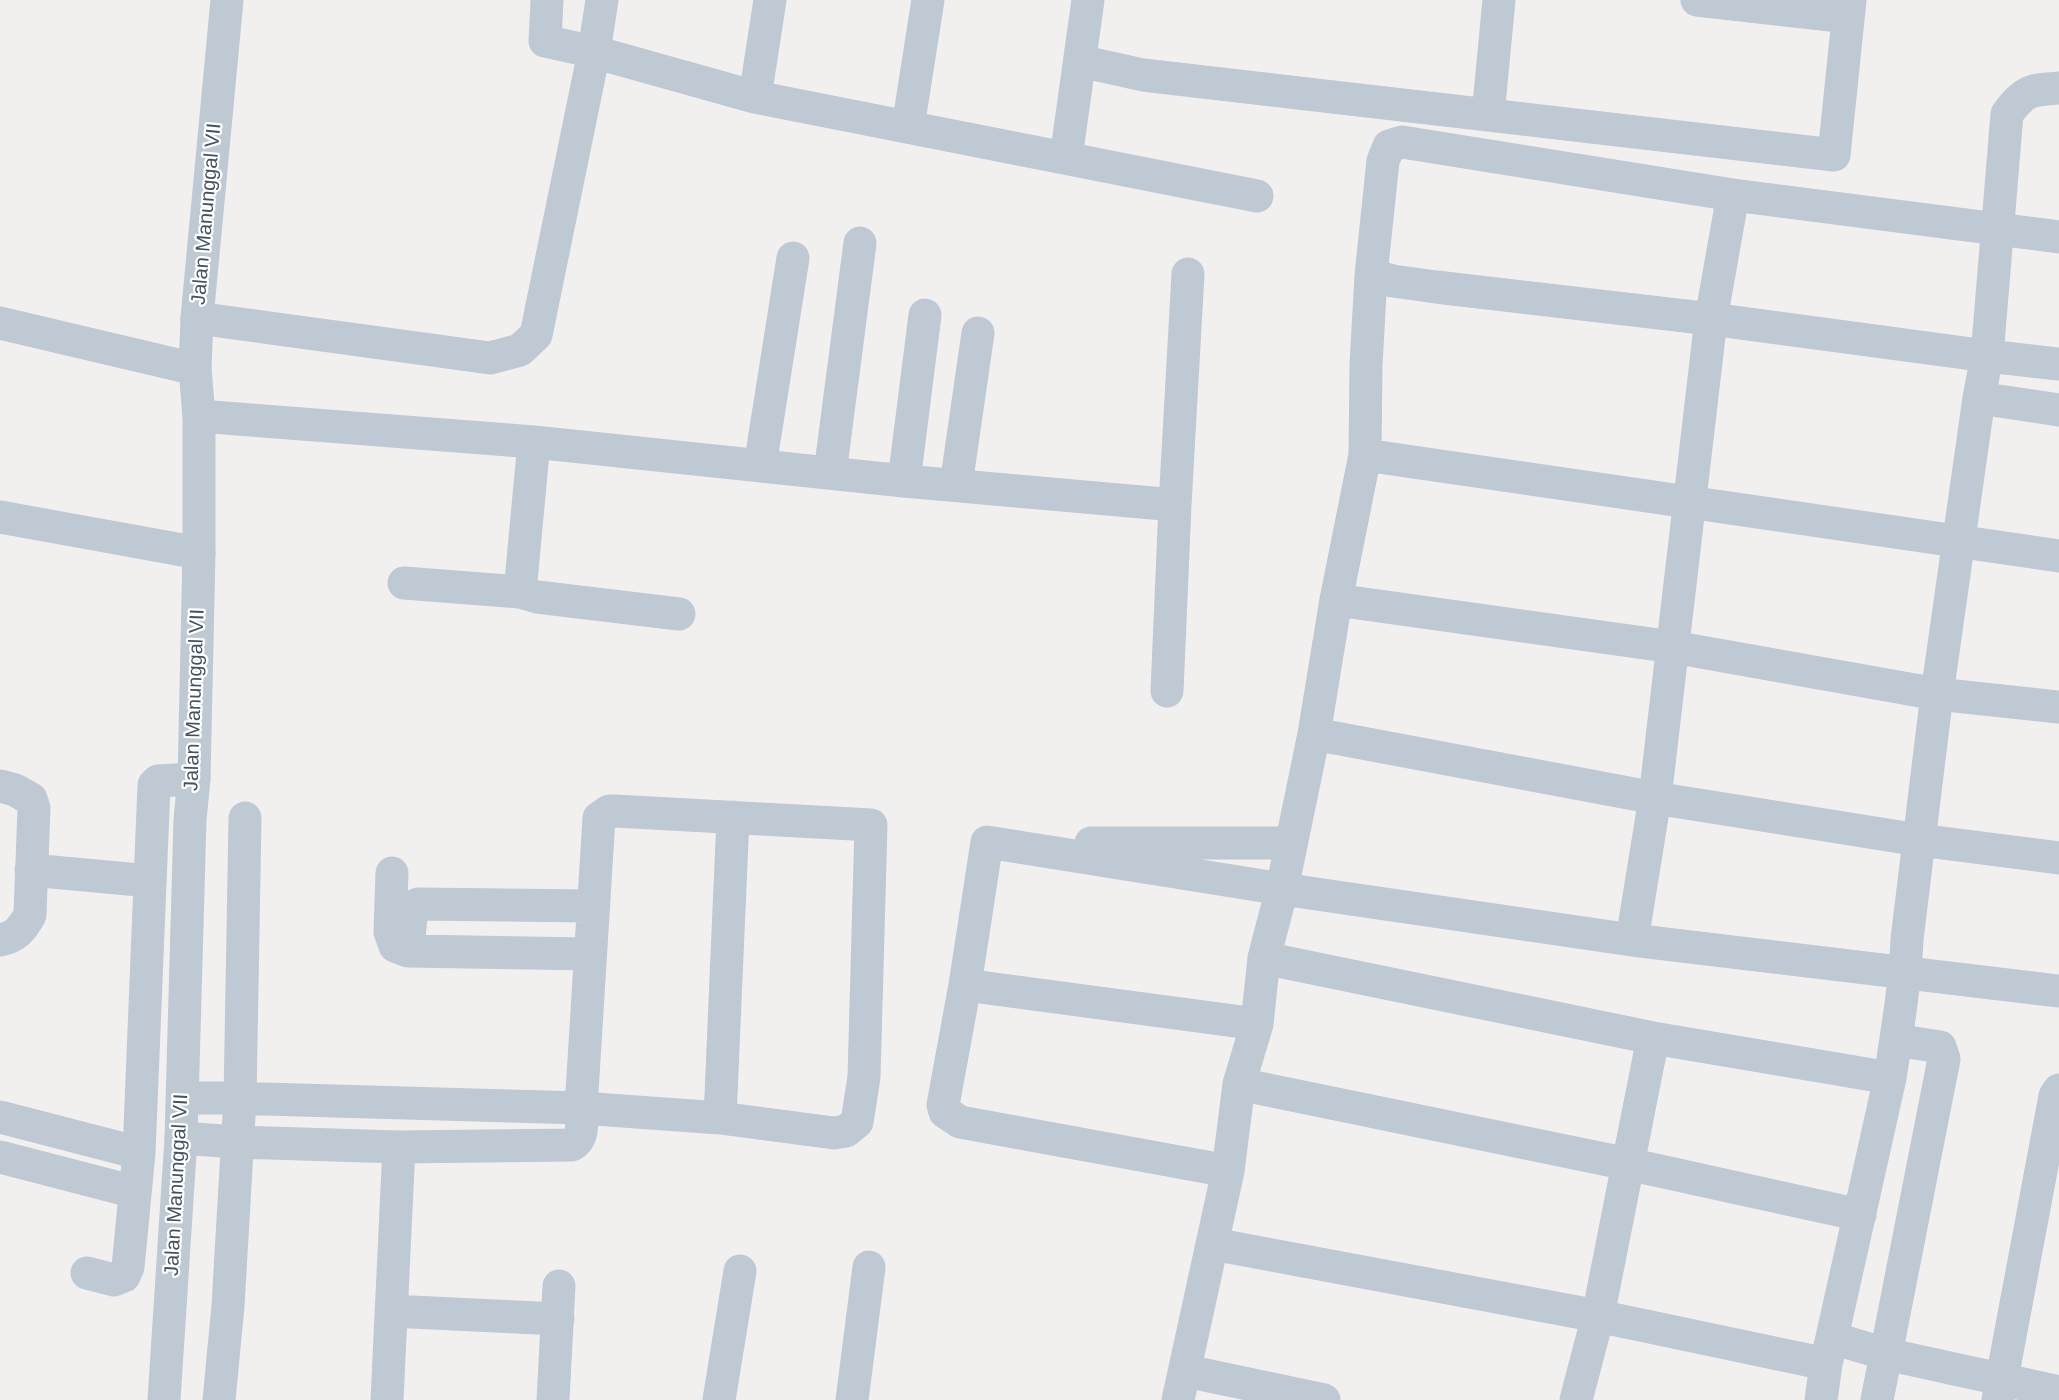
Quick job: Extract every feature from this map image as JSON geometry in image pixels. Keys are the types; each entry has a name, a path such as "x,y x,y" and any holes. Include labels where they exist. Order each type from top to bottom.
{"street":[{"name":"Jalan Manunggal VII","path":"164,1400 183,1098 190,820 194,779 199,553 199,416 195,369 197,318 227,0"},
{"path":"547,0 545,41 594,52 755,97 1257,196"},
{"path":"197,318 490,358 520,350 536,335 594,52 602,0"},
{"path":"755,97 770,0"},
{"path":"908,127 928,0"},
{"path":"1066,158 1088,0"},
{"path":"1488,115 1499,0"},
{"path":"1080,61 1143,75 1833,155 1849,9 1697,0"},
{"path":"1821,1400 1829,1351 1890,1078 1906,973 1907,939 1937,694 1987,356 2007,114 2019,98 2034,90 2059,88"},
{"path":"1324,1400 1182,1385 1228,1171 1239,1084 1257,1024 1264,958 1282,889 1314,734 1335,600 1365,455 1366,365 1371,275 1383,161 1389,146 1402,142 1733,195 2059,237"},
{"path":"1632,940 1654,798 1711,320 1733,195"},
{"path":"830,473 860,243"},
{"path":"760,466 793,258"},
{"path":"1167,691 1188,274"},
{"path":"1371,275 1393,281 1436,287 2059,364"},
{"path":"904,481 925,315"},
{"path":"0,323 195,369"},
{"path":"956,485 978,333"},
{"path":"1979,398 2059,410"},
{"path":"199,416 534,442 904,481 1175,505"},
{"path":"520,592 534,442"},
{"path":"1365,455 2059,556"},
{"path":"0,517 199,553"},
{"path":"404,583 520,592 537,597 679,614"},
{"path":"1335,600 1673,647 1937,694 2059,706"},
{"path":"1314,734 1654,798 1919,840 2059,858"},
{"path":"87,1273 114,1280 124,1276 128,1267 139,1153 154,785 158,781 194,779"},
{"path":"0,786 15,790 31,799 34,808 30,915 23,928 12,938 0,940"},
{"path":"181,1138 399,1147 572,1145 582,1134 581,1108 599,818 603,814 615,812 871,825 864,1077 857,1122 846,1131 834,1133 720,1118 581,1108 183,1098"},
{"path":"720,1118 732,817"},
{"path":"219,1400 228,1306 240,1099 245,818"},
{"path":"987,842 1291,843"},
{"path":"987,842 1282,889 1632,940 2059,991"},
{"path":"987,842 965,985 942,1105 945,1112 954,1119 1228,1171"},
{"path":"31,870 150,881"},
{"path":"392,873 390,932 395,946 408,951 590,954"},
{"path":"408,951 412,907 418,904 592,906"},
{"path":"1264,958 1653,1038 1890,1078"},
{"path":"965,985 1257,1024"},
{"path":"1576,1400 1598,1316 1653,1038"},
{"path":"1877,1400 1944,1059 1940,1047 1896,1040"},
{"path":"1239,1084 1628,1164 1860,1215"},
{"path":"2000,1390 2055,1096 2059,1090"},
{"path":"0,1117 139,1153"},
{"path":"387,1400 399,1147"},
{"path":"0,1157 135,1192"},
{"path":"1213,1244 1598,1316 1829,1351 1886,1354 2000,1390 2059,1392"},
{"path":"852,1400 869,1267"},
{"path":"719,1400 740,1271"},
{"path":"553,1400 559,1286"},
{"path":"391,1311 558,1319"}]}
